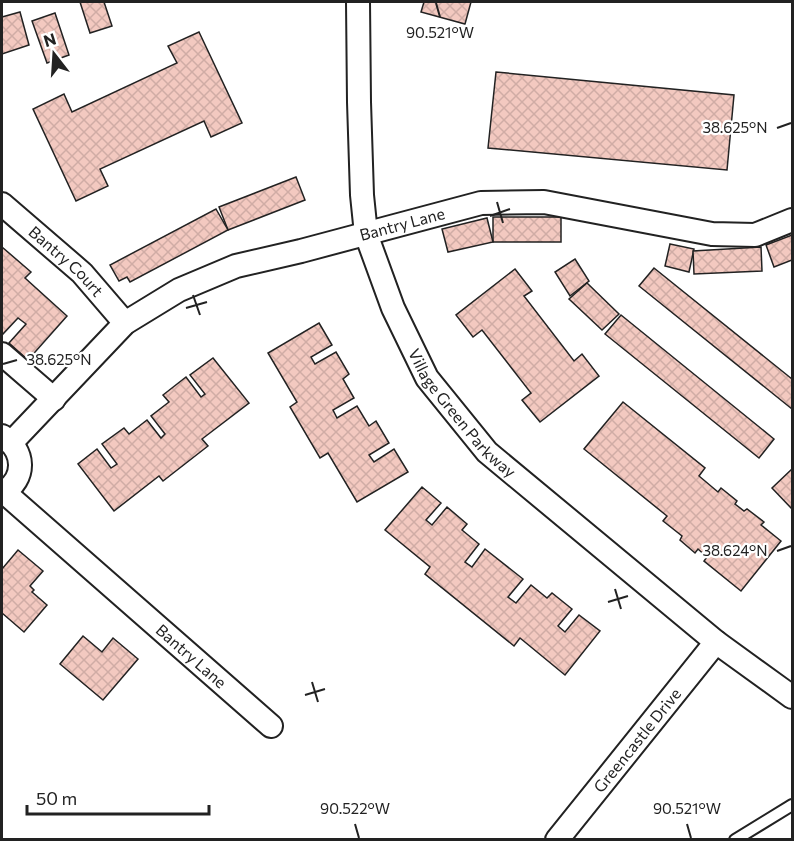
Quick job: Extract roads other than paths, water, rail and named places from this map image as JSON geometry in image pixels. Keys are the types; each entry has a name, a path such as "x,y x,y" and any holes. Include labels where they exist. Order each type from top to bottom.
{"street":[{"name":"Village Green Parkway","path":"358,2 361,160 366,234 393,308 428,378 487,452 716,642 792,697"},
{"name":"Bantry Lane","path":"271,726 3,492 12,486 20,469 17,451 6,440 54,399 125,323 179,290 236,266 481,203 544,202 712,234 756,235 792,220"},
{"name":"Bantry Court","path":"2,204 82,273 125,323"},
{"path":"2,354 54,399"},
{"name":"Greencastle Drive","path":"557,840 716,642"}],"lane":[{"path":"735,840 792,805"}]}
